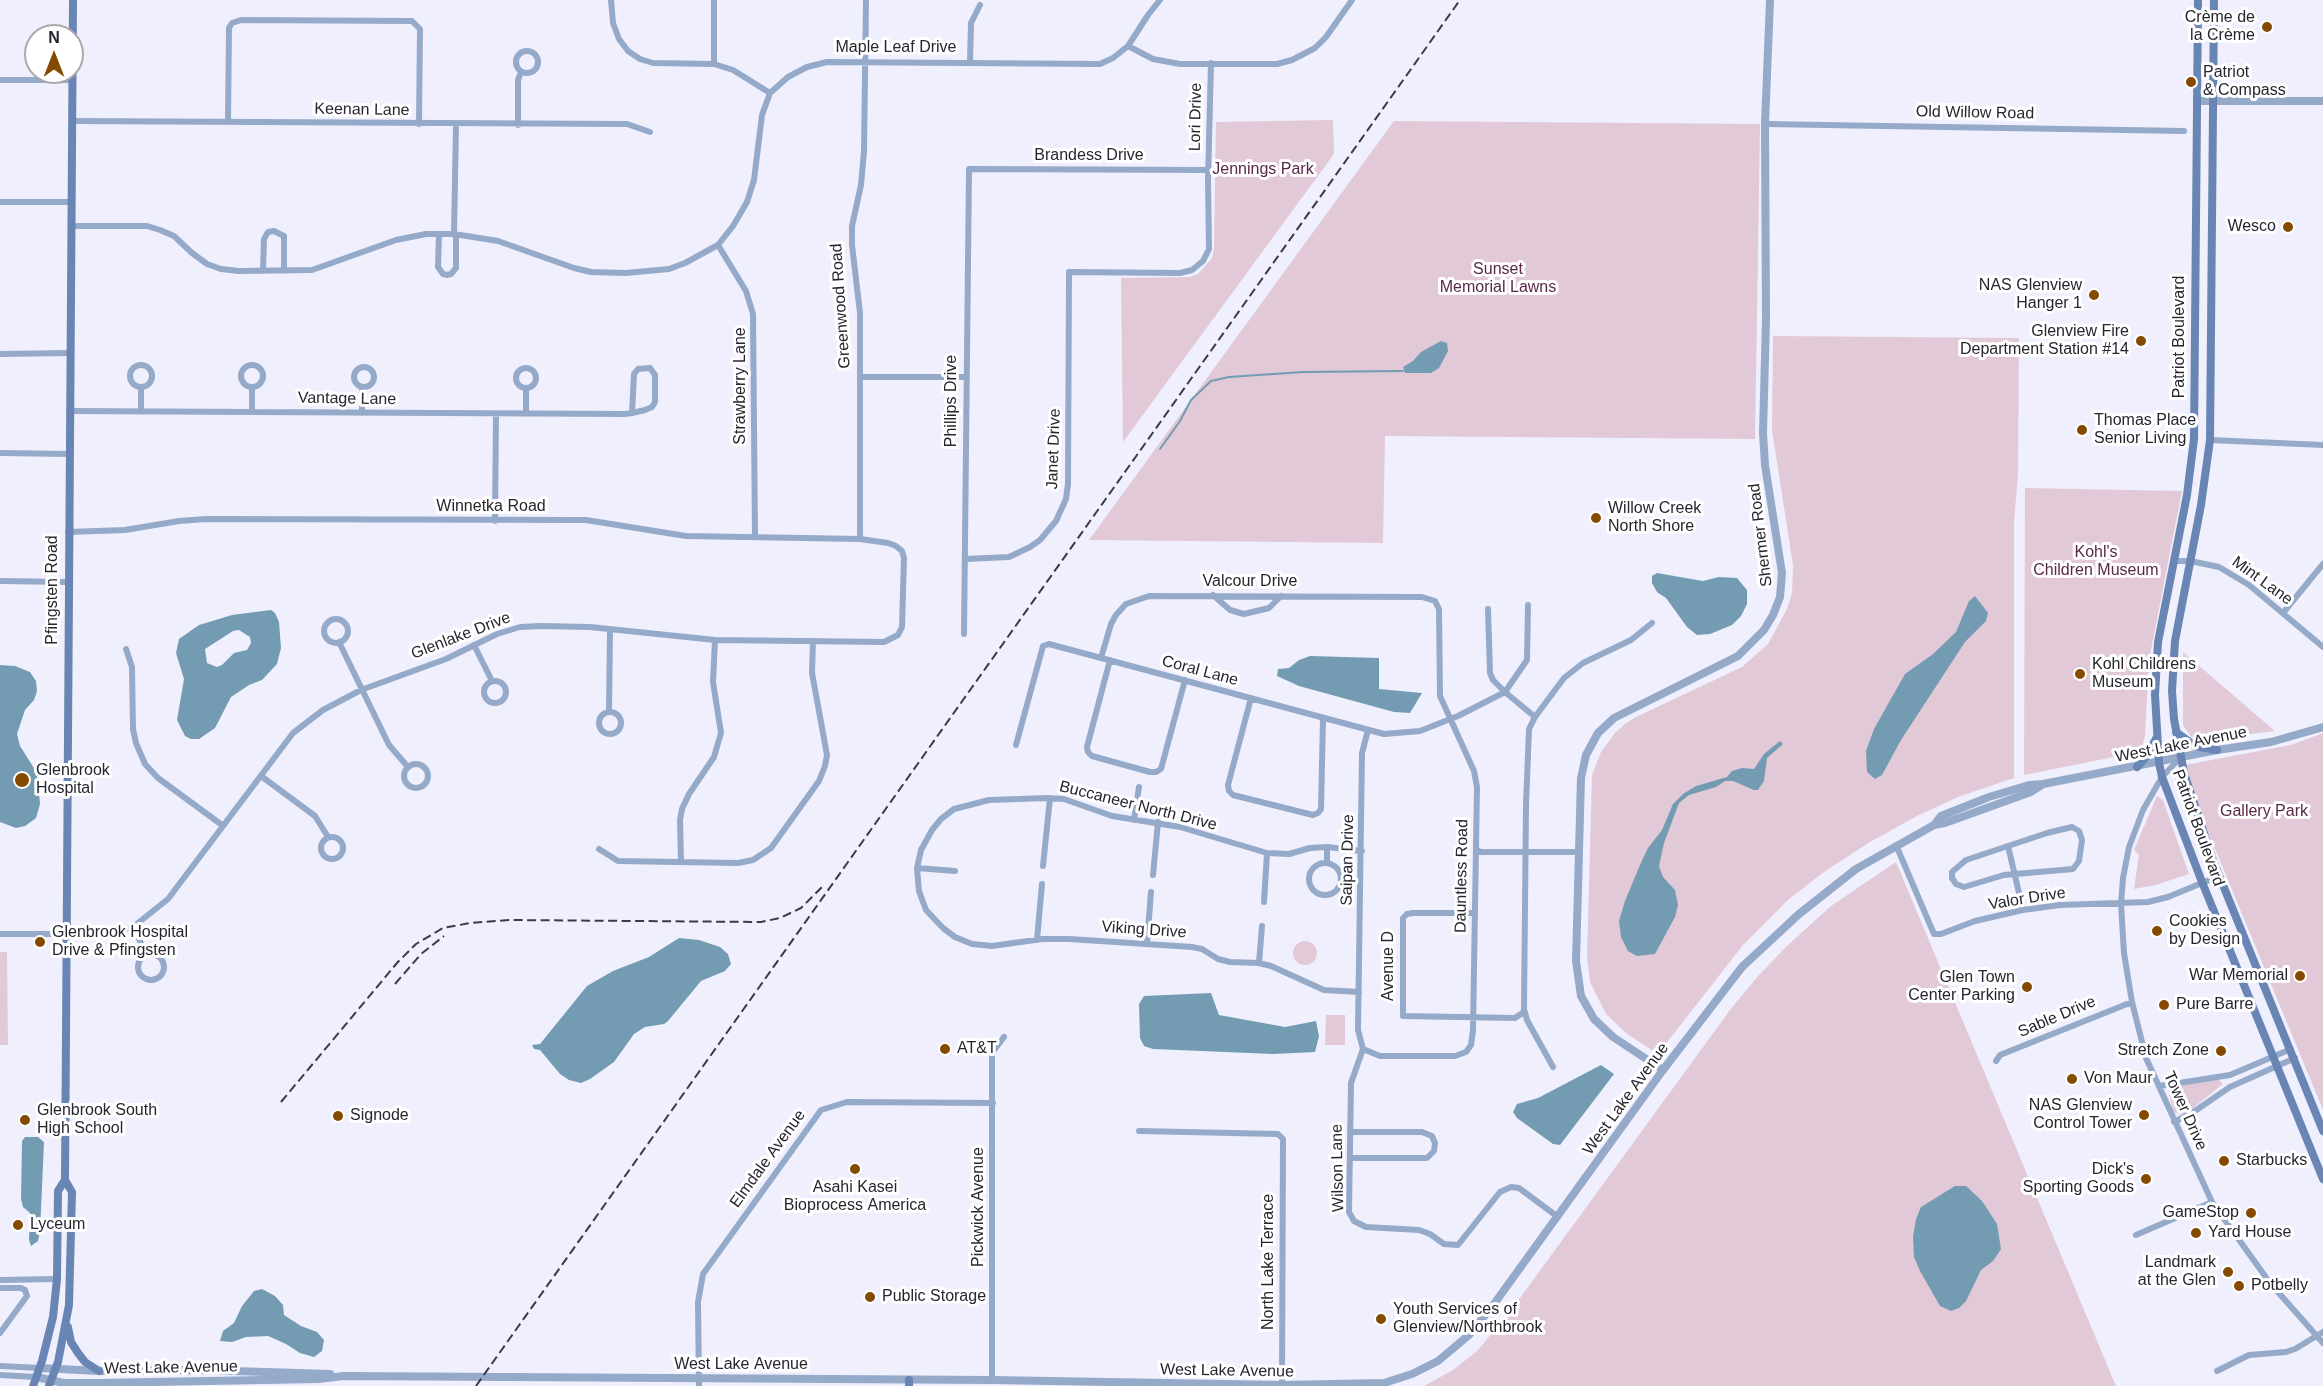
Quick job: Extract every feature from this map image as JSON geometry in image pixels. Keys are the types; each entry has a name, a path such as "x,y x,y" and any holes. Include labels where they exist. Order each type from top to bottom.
{"main road":[{"name":"Pfingsten Road","path":"73,0 73,24"},
{"name":"Patriot Boulevard","path":"2198,0 2194,439 2187,495 2158,642 2155,695 2159,763 2162,777 2202,882 2323,1179"},
{"name":"Patriot Boulevard","path":"2214,0 2210,440 2201,505 2175,641 2172,691 2180,758 2192,804 2323,1131"},
{"name":"Pfingsten Road","path":"50,1383 66,1323 71,1283 72,1192 65,1180 65,935 72,84"},
{"path":"2176,732 2195,746 2217,750"},
{"path":"2137,767 2146,757 2157,737"},
{"name":"Pfingsten Road","path":"35,1382 50,1329 57,1280 58,1191 65,1180"},
{"path":"66,1323 71,1342 78,1353 85,1362 99,1371"}],"street":[{"path":"71,226 147,226 174,236 192,254 207,264 221,269 312,270 396,240 411,236 439,234 498,241 591,272 626,273 669,269 685,263 718,246 747,202 754,180 762,115 770,93 733,70 714,64 652,63 634,55 619,39 613,23 611,0"},
{"path":"714,0 714,64"},
{"name":"Greenwood Road","path":"860,539 860,313 852,226 861,185 864,151 866,0"},
{"name":"Maple Leaf Drive","path":"770,93 788,77 807,67 827,62 1100,64 1113,58 1128,46 1160,0"},
{"path":"1128,46 1153,58 1180,64 1277,64 1304,56 1315,48 1326,37 1352,0"},
{"name":"Shermer Road","path":"1663,1070 1613,1037 1594,1018 1581,996 1576,961 1581,777 1586,755 1598,733 1614,718 1738,656 1764,630 1780,597 1782,582 1778,539 1765,465 1763,433 1766,320 1765,124 1770,0"},
{"path":"970,62 971,23 980,5"},
{"path":"228,122 229,28 232,23 241,20 412,21 419,26 419,124"},
{"name":"Lori Drive","path":"1069,272 1180,273 1192,270 1203,261 1209,249 1211,63"},
{"path":"518,125 518,80 521,72"},
{"path":"0,80 24,80"},
{"path":"2197,101 2323,101"},
{"name":"Keenan Lane","path":"72,121 627,124 651,132"},
{"path":"439,234 438,267 443,274 447,275 456,268 456,124"},
{"name":"Old Willow Road","path":"1765,124 2184,131"},
{"name":"Brandess Drive","path":"969,168 1209,171"},
{"name":"Phillips Drive","path":"964,634 969,168"},
{"path":"0,202 71,202"},
{"path":"263,271 264,239 268,232 274,231 284,236 284,271"},
{"name":"Strawberry Lane","path":"718,246 746,291 753,314 754,536"},
{"name":"Janet Drive","path":"965,559 1009,557 1030,547 1040,540 1056,521 1066,499 1068,484 1069,272"},
{"path":"0,354 70,353"},
{"path":"650,368 655,375 655,402 652,407 629,413 634,374 638,369 650,368"},
{"path":"861,377 966,377"},
{"path":"141,387 141,411"},
{"path":"362,387 362,413"},
{"path":"252,388 252,411"},
{"path":"526,388 526,414"},
{"name":"Vantage Lane","path":"69,411 629,413"},
{"path":"495,521 496,414"},
{"path":"2210,440 2323,445"},
{"path":"0,453 69,454"},
{"name":"Winnetka Road","path":"68,532 125,530 206,519 586,520 686,536 860,539 896,546 902,551 904,558"},
{"name":"Glenlake Drive","path":"0,934 103,934 133,927 168,899 293,733 324,710 361,690 446,658 497,634 520,627 610,629 715,640 884,642 898,635 902,627 904,558"},
{"name":"Mint Lane","path":"2174,561 2190,561 2219,567 2249,585 2323,647"},
{"path":"2283,613 2323,564"},
{"path":"0,581 68,582"},
{"name":"Valcour Drive","path":"1101,658 1116,615 1126,604 1149,596 1422,597 1435,601"},
{"path":"1213,596 1230,610 1244,614 1269,608 1281,596"},
{"name":"Dauntless Road","path":"1363,1049 1380,1056 1458,1056 1466,1052 1471,1044 1477,787 1474,771 1442,704 1439,688 1440,615 1435,601"},
{"path":"1505,692 1527,660 1528,605"},
{"path":"1488,609 1490,673 1493,680 1534,717"},
{"path":"332,619 344,622 348,629 346,637 339,642 328,640 324,634 326,623 332,619"},
{"path":"1553,1067 1524,1012 1525,852 1529,729 1534,717 1564,678 1583,663 1631,640 1652,623"},
{"path":"609,712 610,629"},
{"path":"681,862 682,809 689,794 714,757 721,733 713,682 715,640"},
{"path":"599,849 618,861 738,863 753,860 771,848 819,781 825,766 826,755 812,673 813,641"},
{"path":"339,642 389,745 408,767"},
{"name":"Coral Lane","path":"1016,745 1043,646 1049,644 1384,734 1420,731 1505,692"},
{"path":"474,645 492,681"},
{"path":"126,649 132,667 133,729 145,764 158,778 222,825"},
{"path":"1110,660 1087,747 1088,752 1092,756 1150,772 1161,769 1185,680"},
{"path":"1251,698 1228,785 1233,795 1313,815 1320,808 1323,718"},
{"name":"West Lake Avenue","path":"0,1375 50,1383 318,1379 344,1376 699,1382 909,1383 992,1380 1122,1384 1355,1386 1384,1383 1412,1374 1438,1361 1469,1335 1558,1217 1663,1070 1742,967 1799,914 1856,868 1934,825 1941,816 1989,797 2029,785 2271,742 2323,727"},
{"name":"Saipan Drive","path":"1363,1049 1358,1030 1362,753 1368,730"},
{"name":"Tower Drive","path":"2180,758 2162,777 2143,810 2129,847 2121,904 2124,953 2132,1002 2146,1058 2212,1202 2270,1283 2320,1334 2323,1343"},
{"path":"415,764 426,770 428,778 424,785 413,788 407,785 404,774 408,767 415,764"},
{"path":"261,776 315,816 328,837"},
{"path":"1134,820 1139,788"},
{"path":"1042,866 1050,798"},
{"name":"Buccaneer North Drive","path":"955,937 926,910 919,891 917,868 921,850 932,830 954,809 989,800 1064,799 1112,816 1158,822 1267,852 1289,854 1310,848 1327,847 1362,851"},
{"path":"1153,875 1158,822"},
{"path":"2072,827 2079,831 2082,840 2079,861 2073,869 2015,873 1964,887 1956,884 1952,878 1952,872 1966,860 2072,827"},
{"name":"Valor Drive","path":"1896,845 1934,934 1941,934 1976,921 2023,910 2060,905 2148,902 2168,897 2219,876"},
{"path":"2008,846 2023,910"},
{"path":"1327,847 1327,863"},
{"path":"1476,849 1480,852 1578,852"},
{"path":"1264,902 1267,852"},
{"path":"1327,863 1337,868 1341,880 1336,890 1324,895 1313,890 1309,878 1314,867 1327,863"},
{"path":"917,868 955,871"},
{"path":"1037,940 1042,884"},
{"path":"1147,944 1151,892"},
{"name":"Avenue D","path":"1473,1017 1402,1016 1403,918 1413,913 1474,913"},
{"path":"1259,963 1262,926"},
{"path":"133,927 147,955"},
{"name":"Viking Drive","path":"955,937 972,944 992,946 1037,940 1069,939 1192,947 1202,949 1218,959 1230,962 1259,963 1278,969 1324,990 1359,992"},
{"path":"147,955 156,956 162,961 164,970 155,980 147,980 138,971 140,960 147,955"},
{"name":"Sable Drive","path":"1996,1061 2000,1055 2132,1002"},
{"path":"1473,1017 1515,1018 1524,1012"},
{"name":"Pickwick Avenue","path":"992,1380 992,1053 1004,1037"},
{"name":"Wilson Lane","path":"1363,1049 1351,1083 1349,1212 1354,1221 1366,1227 1419,1230 1430,1233 1444,1244 1458,1245 1500,1192 1511,1187 1519,1188 1558,1217"},
{"path":"2174,1122 2275,1062 2291,1049"},
{"path":"2160,1086 2222,1077 2295,1058"},
{"path":"2222,1077 2229,1088"},
{"name":"Elmdale Avenue","path":"699,1382 699,1302 703,1274 821,1110 847,1102 993,1103"},
{"name":"North Lake Terrace","path":"1139,1131 1278,1134 1282,1139 1282,1385"},
{"path":"1350,1132 1422,1132 1432,1136 1435,1143 1434,1151 1427,1158 1350,1158"},
{"path":"2136,1235 2212,1202"},
{"path":"0,1280 57,1280"},
{"path":"0,1288 21,1288 25,1290 27,1296 0,1333"},
{"path":"2217,1371 2249,1355 2286,1352 2320,1334"},
{"path":"0,1366 40,1368"},
{"name":"West Lake Avenue","path":"40,1368 99,1371 318,1372 344,1376"}],"green space":[{"name":"Jennings Park","path":"1333,120 1334,154 1123,442 1121,278 1190,277 1199,273 1212,258 1216,122"},
{"name":"Sunset Memorial Lawns","path":"1394,121 1760,124 1755,439 1385,436 1383,543 1089,540"},
{"path":"1773,336 2019,338 2018,475 2014,521 2014,778 1958,797 1917,816 1870,842 1824,872 1789,899 1743,945 1661,1050 1656,1053 1626,1033 1606,1014 1590,982 1587,957 1592,775 1601,752 1625,724 1742,667 1768,644 1787,609 1792,593 1793,565 1772,430"},
{"name":"Kohl's Children Museum","path":"2025,488 2182,491 2149,660 2145,736 2142,747 2134,753 2024,775"},
{"path":"2183,652 2275,731 2203,740 2191,737 2183,725"},
{"name":"Gallery Park","path":"2323,733 2323,1110 2197,805 2185,765 2291,745"},
{"path":"2157,796 2163,800 2189,874 2156,885 2134,889 2139,855 2134,850"},
{"path":"1896,862 2116,1386 1424,1386 1453,1370 1477,1351 1509,1313 1733,1006 1759,975 1831,906"},
{"path":"1305,941 1310,942 1316,948 1316,958 1310,964 1305,965 1300,964 1294,958 1293,953 1294,948 1300,942"},
{"path":"0,952 7,952 8,1045 0,1045"},
{"path":"1326,1015 1345,1015 1345,1045 1325,1045"},
{"path":"2218,1079 2223,1084 2187,1113 2182,1115 2173,1112 2168,1088"}],"water":[{"path":"1441,341 1447,343 1448,351 1439,368 1431,373 1405,373 1403,367 1421,352"},
{"path":"1657,573 1703,581 1719,577 1737,578 1747,590 1747,604 1741,616 1732,625 1710,634 1697,635 1687,627 1666,598 1657,592 1652,583 1652,576"},
{"path":"1975,596 1988,613 1986,621 1965,642 1901,740 1882,775 1875,779 1867,772 1866,751 1874,729 1905,674 1933,654 1956,632 1969,601"},
{"path":"271,610 275,613 279,622 281,648 277,664 262,680 249,685 231,697 215,728 199,739 191,739 185,736 177,720 184,679 176,653 179,639 199,625 232,615","holes":["239,630 250,637 251,643 247,650 234,653 217,667 207,663 205,649 233,631"]},
{"path":"1310,656 1379,658 1379,689 1422,693 1410,713 1394,712 1299,686 1277,676 1278,669 1289,668 1299,660"},
{"path":"0,665 15,666 30,672 36,681 37,691 34,700 25,710 17,734 20,746 37,773 40,804 36,818 25,826 16,828 0,822"},
{"path":"1780,741 1783,744 1767,758 1764,781 1758,790 1733,781 1725,781 1716,787 1689,795 1679,803 1664,843 1659,866 1663,877 1675,890 1678,905 1675,917 1655,954 1637,956 1628,951 1621,937 1619,921 1625,901 1648,848 1662,830 1673,804 1696,786 1727,777 1732,771 1742,768 1754,769 1764,754"},
{"path":"679,938 699,940 720,947 728,954 731,964 725,971 701,981 668,1021 664,1024 645,1027 634,1034 614,1062 581,1083 569,1080 560,1074 540,1050 534,1049 532,1045 540,1044 587,986 613,971 649,957"},
{"path":"1211,993 1219,1015 1285,1027 1316,1021 1319,1036 1315,1052 1273,1054 1153,1049 1144,1046 1140,1038 1139,1004 1144,996"},
{"path":"1601,1065 1614,1074 1560,1145 1553,1144 1517,1118 1513,1112 1517,1104 1538,1098"},
{"path":"25,1137 38,1137 44,1142 40,1232 38,1241 31,1246 29,1240 30,1213 23,1207 21,1199 22,1141"},
{"path":"1955,1186 1966,1186 1982,1201 1997,1224 2001,1249 1993,1261 1981,1270 1966,1301 1959,1308 1951,1311 1940,1306 1920,1271 1914,1257 1913,1237 1921,1207"},
{"path":"262,1289 275,1296 283,1305 284,1315 301,1326 317,1332 324,1340 322,1351 314,1357 300,1353 268,1336 246,1337 232,1342 220,1341 223,1331 234,1323 242,1306 254,1291"}],"waterway":[{"path":"1160,449 1180,421 1191,400 1211,381 1229,377 1303,372 1403,371"}],"railway":[{"path":"476,1386 1460,0"},
{"path":"281,1102 397,963 416,944 443,928 509,920 761,922 780,918 801,908 822,887"},
{"path":"395,984 421,954 444,936"}],"place":[{"name":"Crème de la Crème","path":"2267,27"},
{"name":"Patriot & Compass","path":"2191,82"},
{"name":"Wesco","path":"2288,227"},
{"name":"NAS Glenview Hanger 1","path":"2094,295"},
{"name":"Glenview Fire Department Station #14","path":"2141,341"},
{"name":"Thomas Place Senior Living","path":"2082,430"},
{"name":"Willow Creek North Shore","path":"1596,518"},
{"name":"Kohl Childrens Museum","path":"2080,674"},
{"name":"Glenbrook Hospital","path":"22,780"},
{"name":"Cookies by Design","path":"2157,931"},
{"name":"Glenbrook Hospital Drive & Pfingsten","path":"40,942"},
{"name":"War Memorial","path":"2300,976"},
{"name":"Glen Town Center Parking","path":"2027,987"},
{"name":"Pure Barre","path":"2164,1005"},
{"name":"AT&T","path":"945,1049"},
{"name":"Stretch Zone","path":"2221,1051"},
{"name":"Von Maur","path":"2072,1079"},
{"name":"NAS Glenview Control Tower","path":"2144,1115"},
{"name":"Signode","path":"338,1116"},
{"name":"Glenbrook South High School","path":"25,1120"},
{"name":"Starbucks","path":"2224,1161"},
{"name":"Asahi Kasei Bioprocess America","path":"855,1169"},
{"name":"Dick's Sporting Goods","path":"2146,1179"},
{"name":"GameStop","path":"2251,1213"},
{"name":"Lyceum","path":"18,1225"},
{"name":"Yard House","path":"2196,1233"},
{"name":"Landmark at the Glen","path":"2228,1272"},
{"name":"Potbelly","path":"2239,1286"},
{"name":"Public Storage","path":"870,1297"},
{"name":"Youth Services of Glenview/Northbrook","path":"1381,1319"}]}
